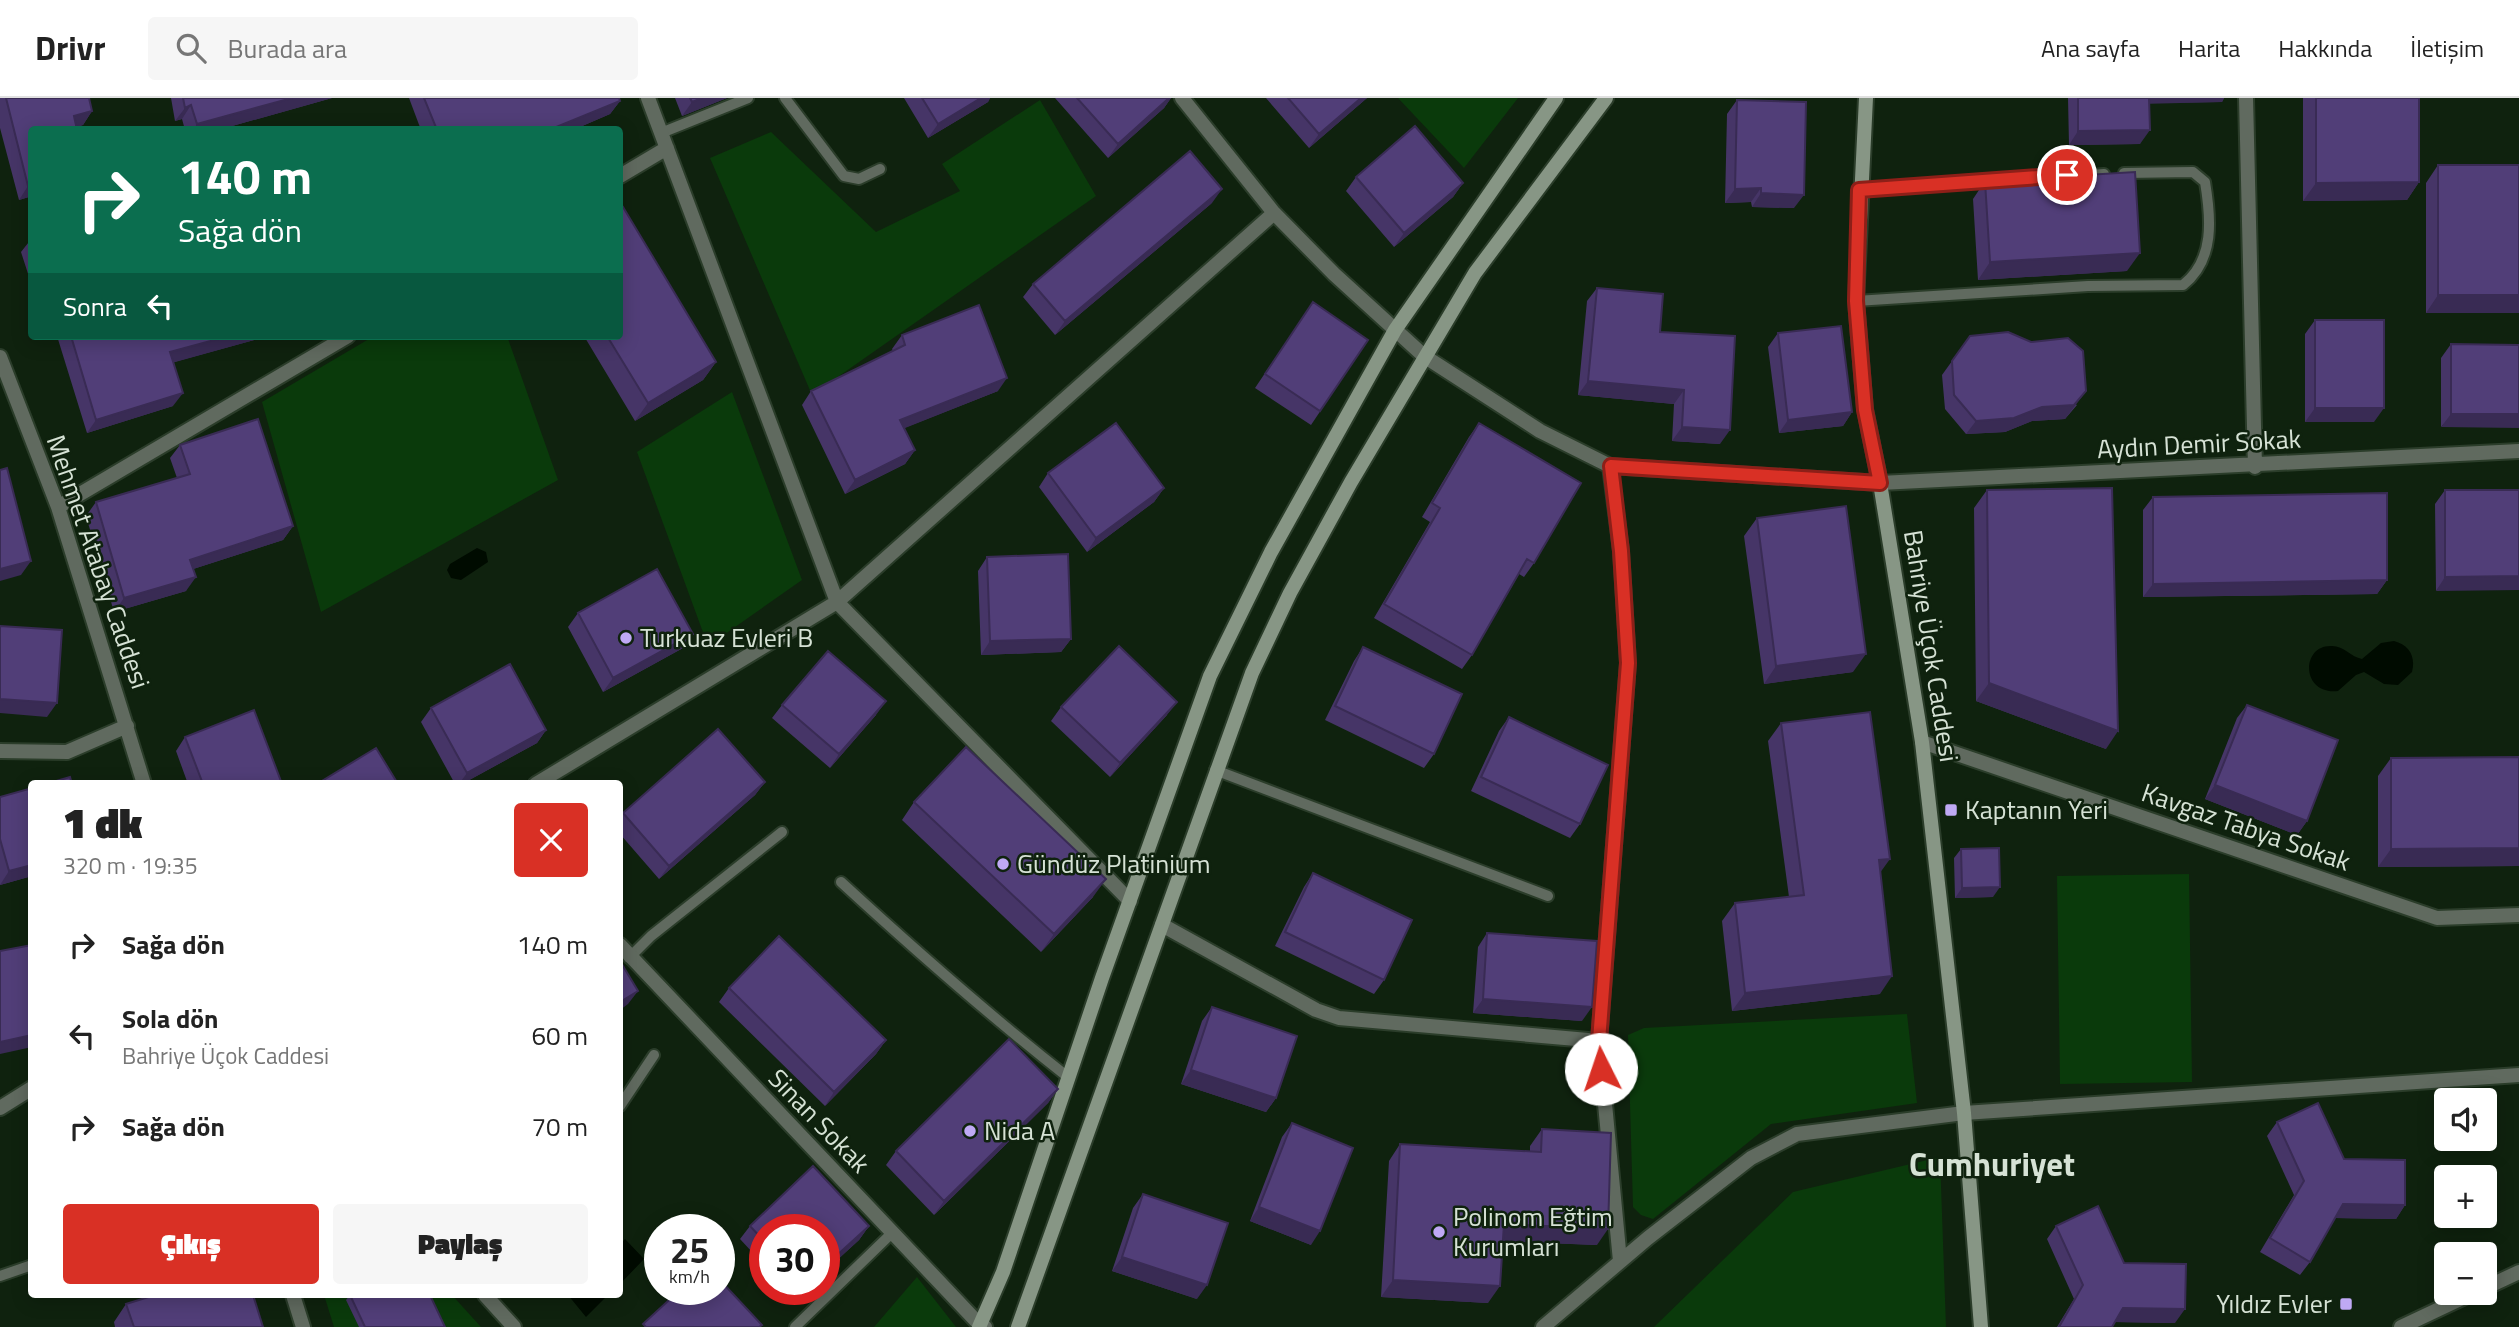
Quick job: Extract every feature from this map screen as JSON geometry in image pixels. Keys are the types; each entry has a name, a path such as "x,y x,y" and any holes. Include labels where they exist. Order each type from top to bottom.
{"main road":[{"path":"982,1326 1210,676 1271,552 1395,330 1556,98"},
{"path":"1018,1327 1215,770 1252,673 1290,593 1424,356 1475,273 1606,98"},
{"name":"Bahriye Üçok Caddesi","path":"1866,98 1859,190 1856,301 1865,410 1880,483 1922,742 1965,1113 1981,1327"}],"street":[{"path":"648,98 837,601 1130,901"},
{"path":"1182,98 1274,213 1424,356 1540,431 1611,466 1621,551 1628,663 1599,1041 1620,1261"},
{"path":"2246,98 2255,467"},
{"path":"623,174 667,148"},
{"path":"543,780 837,601 1274,213"},
{"path":"58,507 341,340"},
{"name":"Mehmet Atabay Caddesi","path":"0,358 58,507 143,780"},
{"name":"Aydın Demir Sokak","path":"1611,466 1880,483 2255,467 2519,451"},
{"path":"0,751 67,752 127,726"},
{"name":"Kavgaz Tabya Sokak","path":"1922,742 2437,918 2519,915"},
{"path":"1162,925 1316,1010 1339,1018 1599,1041"},
{"name":"Sinan Sokak","path":"623,949 982,1326"},
{"path":"1542,1327 1620,1261 1751,1158 1797,1134 1965,1113 2519,1075"},
{"path":"0,1108 28,1090"},
{"path":"2497,1284 2518,1276"},
{"path":"294,1298 303,1327"},
{"path":"488,1298 514,1327"},
{"path":"2401,1327 2448,1305"}],"lane":[{"path":"662,132 748,98"},
{"path":"785,98 844,176 859,179 880,169"},
{"path":"1856,301 2088,286 2183,285 2196,275 2204,262 2210,215 2205,182 2193,172 2067,175 1859,190"},
{"path":"1215,770 1548,896"},
{"path":"629,958 651,936 782,832"},
{"path":"841,883 961,993 989,1011 1069,1078"},
{"path":"623,1102 654,1055"},
{"path":"795,1327 892,1233"},
{"path":"0,1276 28,1266"}],"green space":[{"path":"1398,98 1518,98 1464,168"},
{"path":"1040,100 1096,196 812,395 710,158 771,132 876,232 960,191 942,164"},
{"path":"367,340 508,340 558,480 321,612 262,402"},
{"path":"732,392 802,580 708,646 637,452"},
{"path":"2189,874 2192,1082 2060,1084 2057,876"},
{"path":"1907,1014 1917,1103 1771,1124 1653,1219 1641,1215 1633,1207 1628,1035 1644,1028"},
{"path":"1940,1157 1946,1327 1654,1327 1793,1192"},
{"path":"917,1277 956,1327 874,1327"},
{"path":"325,1298 455,1298 481,1327 334,1327"}],"shaded area":[{"path":"477,548 486,552 488,562 461,580 451,578 447,570 450,564"},
{"path":"2394,641 2407,648 2413,661 2412,672 2398,685 2384,684 2364,672 2356,675 2338,691 2326,690 2311,678 2310,660 2322,648 2336,646 2362,659 2381,643"},
{"path":"625,1239 644,1259 623,1281 623,1241"},
{"path":"570,1298 605,1298 586,1317"}],"building":[{"path":"6,98 89,98 92,111 74,116 76,126 28,126 28,186"},
{"path":"183,98 292,98 197,124 191,105 185,108"},
{"path":"424,98 619,98 620,101 559,126 435,126"},
{"path":"922,98 981,98 938,124"},
{"path":"1077,98 1169,98 1118,144"},
{"path":"1288,98 1361,98 1319,134"},
{"path":"2078,98 2149,98 2150,130 2078,131"},
{"path":"2316,98 2419,98 2419,182 2316,183"},
{"path":"1737,100 1806,102 1804,195 1761,193 1761,188 1735,189"},
{"path":"1415,126 1463,183 1404,233 1356,177"},
{"path":"1190,151 1222,189 1065,321 1033,284"},
{"path":"2438,165 2519,165 2519,295 2438,295"},
{"path":"2135,172 2140,253 1990,262 1985,181"},
{"path":"623,207 716,362 648,403 609,340 623,340"},
{"path":"1597,288 1663,294 1660,332 1735,336 1730,430 1682,427 1684,390 1588,381"},
{"path":"1313,302 1368,340 1320,411 1265,374"},
{"path":"979,305 1007,378 900,420 915,450 855,480 811,391 905,345 902,335"},
{"path":"2315,320 2384,320 2384,408 2315,408"},
{"path":"1841,326 1852,412 1788,420 1778,333"},
{"path":"2008,332 2031,342 2068,338 2083,351 2086,391 2074,405 2042,407 2014,418 1976,421 1954,395 1952,361 1970,336"},
{"path":"72,340 214,340 170,352 183,393 96,420"},
{"path":"2451,344 2519,345 2519,414 2451,414"},
{"path":"258,419 293,526 190,560 196,577 124,598 96,502 190,474 180,445"},
{"path":"1116,423 1164,488 1096,538 1048,473"},
{"path":"1479,423 1581,483 1534,563 1527,559 1472,655 1384,604 1440,508 1432,503"},
{"path":"7,468 31,561 0,569 0,470"},
{"path":"2112,488 2118,731 1989,683 1987,490"},
{"path":"2445,490 2519,490 2519,576 2445,577"},
{"path":"2387,493 2387,580 2153,584 2153,497"},
{"path":"1846,506 1866,654 1776,666 1757,518"},
{"path":"1068,554 1071,639 990,641 987,557"},
{"name":"Turkuaz Evleri B","path":"657,569 693,634 613,678 578,613"},
{"path":"0,626 62,630 57,703 0,699"},
{"path":"1119,646 1177,702 1120,763 1061,707"},
{"path":"1363,647 1462,694 1434,754 1335,706"},
{"path":"828,651 886,701 839,754 782,705"},
{"path":"510,664 546,730 467,773 431,708"},
{"path":"2247,705 2338,740 2307,821 2215,785"},
{"path":"254,710 280,780 201,780 185,737"},
{"path":"1870,712 1890,859 1879,860 1892,976 1745,993 1735,903 1804,895 1781,723"},
{"path":"1509,717 1608,765 1580,824 1481,777"},
{"path":"718,729 765,782 669,866 623,813"},
{"name":"Gündüz Platinium","path":"966,747 1106,879 1054,934 914,802"},
{"path":"376,748 396,780 324,780"},
{"path":"2519,757 2519,848 2391,849 2391,758"},
{"path":"28,789 28,866 9,871 0,839 0,797"},
{"path":"1999,848 2000,887 1962,888 1961,849"},
{"path":"1313,873 1412,920 1384,980 1285,932"},
{"path":"1487,933 1597,941 1592,1007 1483,999"},
{"path":"779,936 886,1040 834,1092 729,988"},
{"path":"28,946 28,1036 0,1042 0,951"},
{"path":"623,966 638,991 623,1000"},
{"path":"1212,1007 1297,1036 1276,1098 1191,1070"},
{"name":"Nida A","path":"1009,1039 1058,1089 944,1201 896,1151"},
{"path":"2318,1103 2344,1159 2405,1160 2405,1205 2343,1204 2310,1262 2270,1238 2304,1181 2277,1122"},
{"path":"1292,1123 1353,1148 1320,1231 1259,1207"},
{"path":"1542,1129 1611,1133 1608,1229 1504,1224 1500,1286 1393,1280 1400,1144 1541,1152"},
{"path":"813,1166 869,1226 840,1252 840,1214 763,1214"},
{"path":"1143,1194 1228,1223 1207,1285 1122,1257"},
{"path":"2098,1206 2124,1263 2186,1264 2185,1309 2123,1308 2112,1327 2059,1327 2083,1285 2056,1226"},
{"path":"735,1296 762,1325 646,1327 643,1324 664,1305 735,1305"},
{"path":"145,1298 254,1298 263,1327 134,1327 126,1304"},
{"path":"351,1298 431,1298 445,1327 365,1327"}],"place":[{"name":"Turkuaz Evleri B","path":"626,638"},
{"name":"Kaptanın Yeri","path":"1951,810"},
{"name":"Gündüz Platinium","path":"1003,864"},
{"name":"Nida A","path":"970,1131"},
{"name":"Polinom Eğtim Kurumları","path":"1439,1232"},
{"name":"Yıldız Evler","path":"2346,1304"}],"district":[{"name":"Cumhuriyet","path":"1992,1164"}],"route":[{"path":"1601,1069 1599,1041 1628,663 1621,551 1611,466 1880,483 1865,410 1856,301 1859,190 2067,175"}]}
